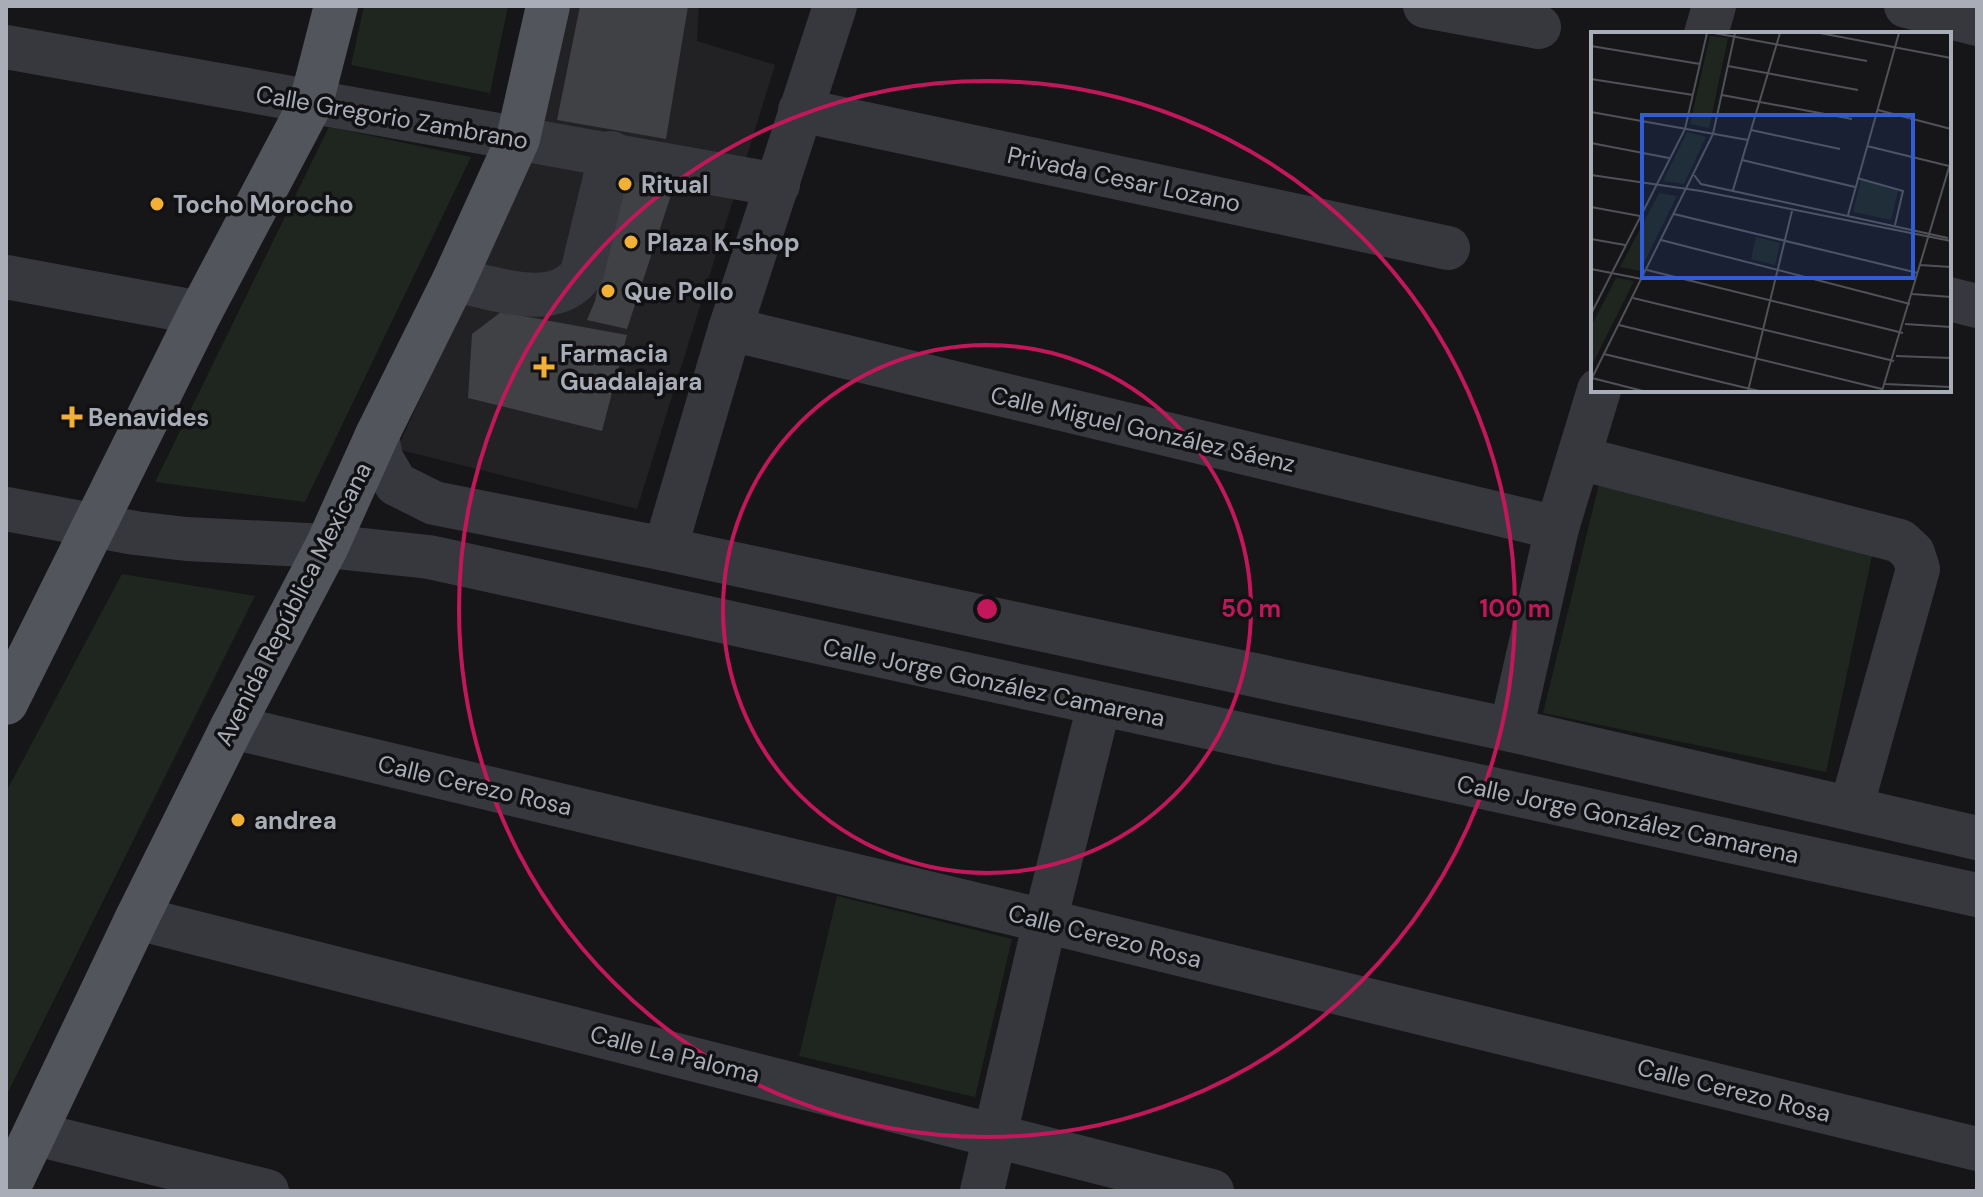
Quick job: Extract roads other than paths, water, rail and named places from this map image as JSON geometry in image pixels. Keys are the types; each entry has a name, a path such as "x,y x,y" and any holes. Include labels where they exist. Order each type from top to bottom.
{"main road":[{"path":"6,703 200,313 311,103 336,6"},
{"name":"Avenida República Mexicana","path":"7,1191 137,918 327,546 377,435 454,280 518,139 548,6"}],"street":[{"path":"665,549 730,329 835,6"},
{"path":"1425,6 1539,27"},
{"path":"1707,32 1714,6"},
{"path":"1906,6 1977,24"},
{"name":"Calle Gregorio Zambrano","path":"6,47 778,185"},
{"name":"Privada Cesar Lozano","path":"800,110 1448,248"},
{"path":"454,280 528,294 563,291 575,284 582,273 611,153"},
{"path":"6,277 200,313"},
{"path":"1951,300 1977,306"},
{"name":"Calle Miguel González Sáenz","path":"730,329 1557,528"},
{"path":"1511,730 1557,528 1598,392"},
{"path":"377,435 387,472 396,484 434,503 665,549 1511,730 1977,838"},
{"path":"1579,458 1900,541 1913,553 1918,569 1851,808"},
{"name":"Calle Jorge González Camarena","path":"6,509 186,539 327,546 429,557 1977,895"},
{"path":"982,1191 1099,705"},
{"name":"Calle Cerezo Rosa","path":"232,727 1045,921 1977,1149"},
{"name":"Calle La Paloma","path":"137,918 1212,1191"},
{"path":"36,1134 267,1191"}],"place":[{"name":"Ritual","path":"625,184"},
{"name":"Tocho Morocho","path":"157,204"},
{"name":"Plaza K-shop","path":"631,242"},
{"name":"Que Pollo","path":"608,291"},
{"name":"Farmacia Guadalajara","path":"544,367"},
{"name":"Benavides","path":"72,417"},
{"name":"andrea","path":"238,820"}]}
